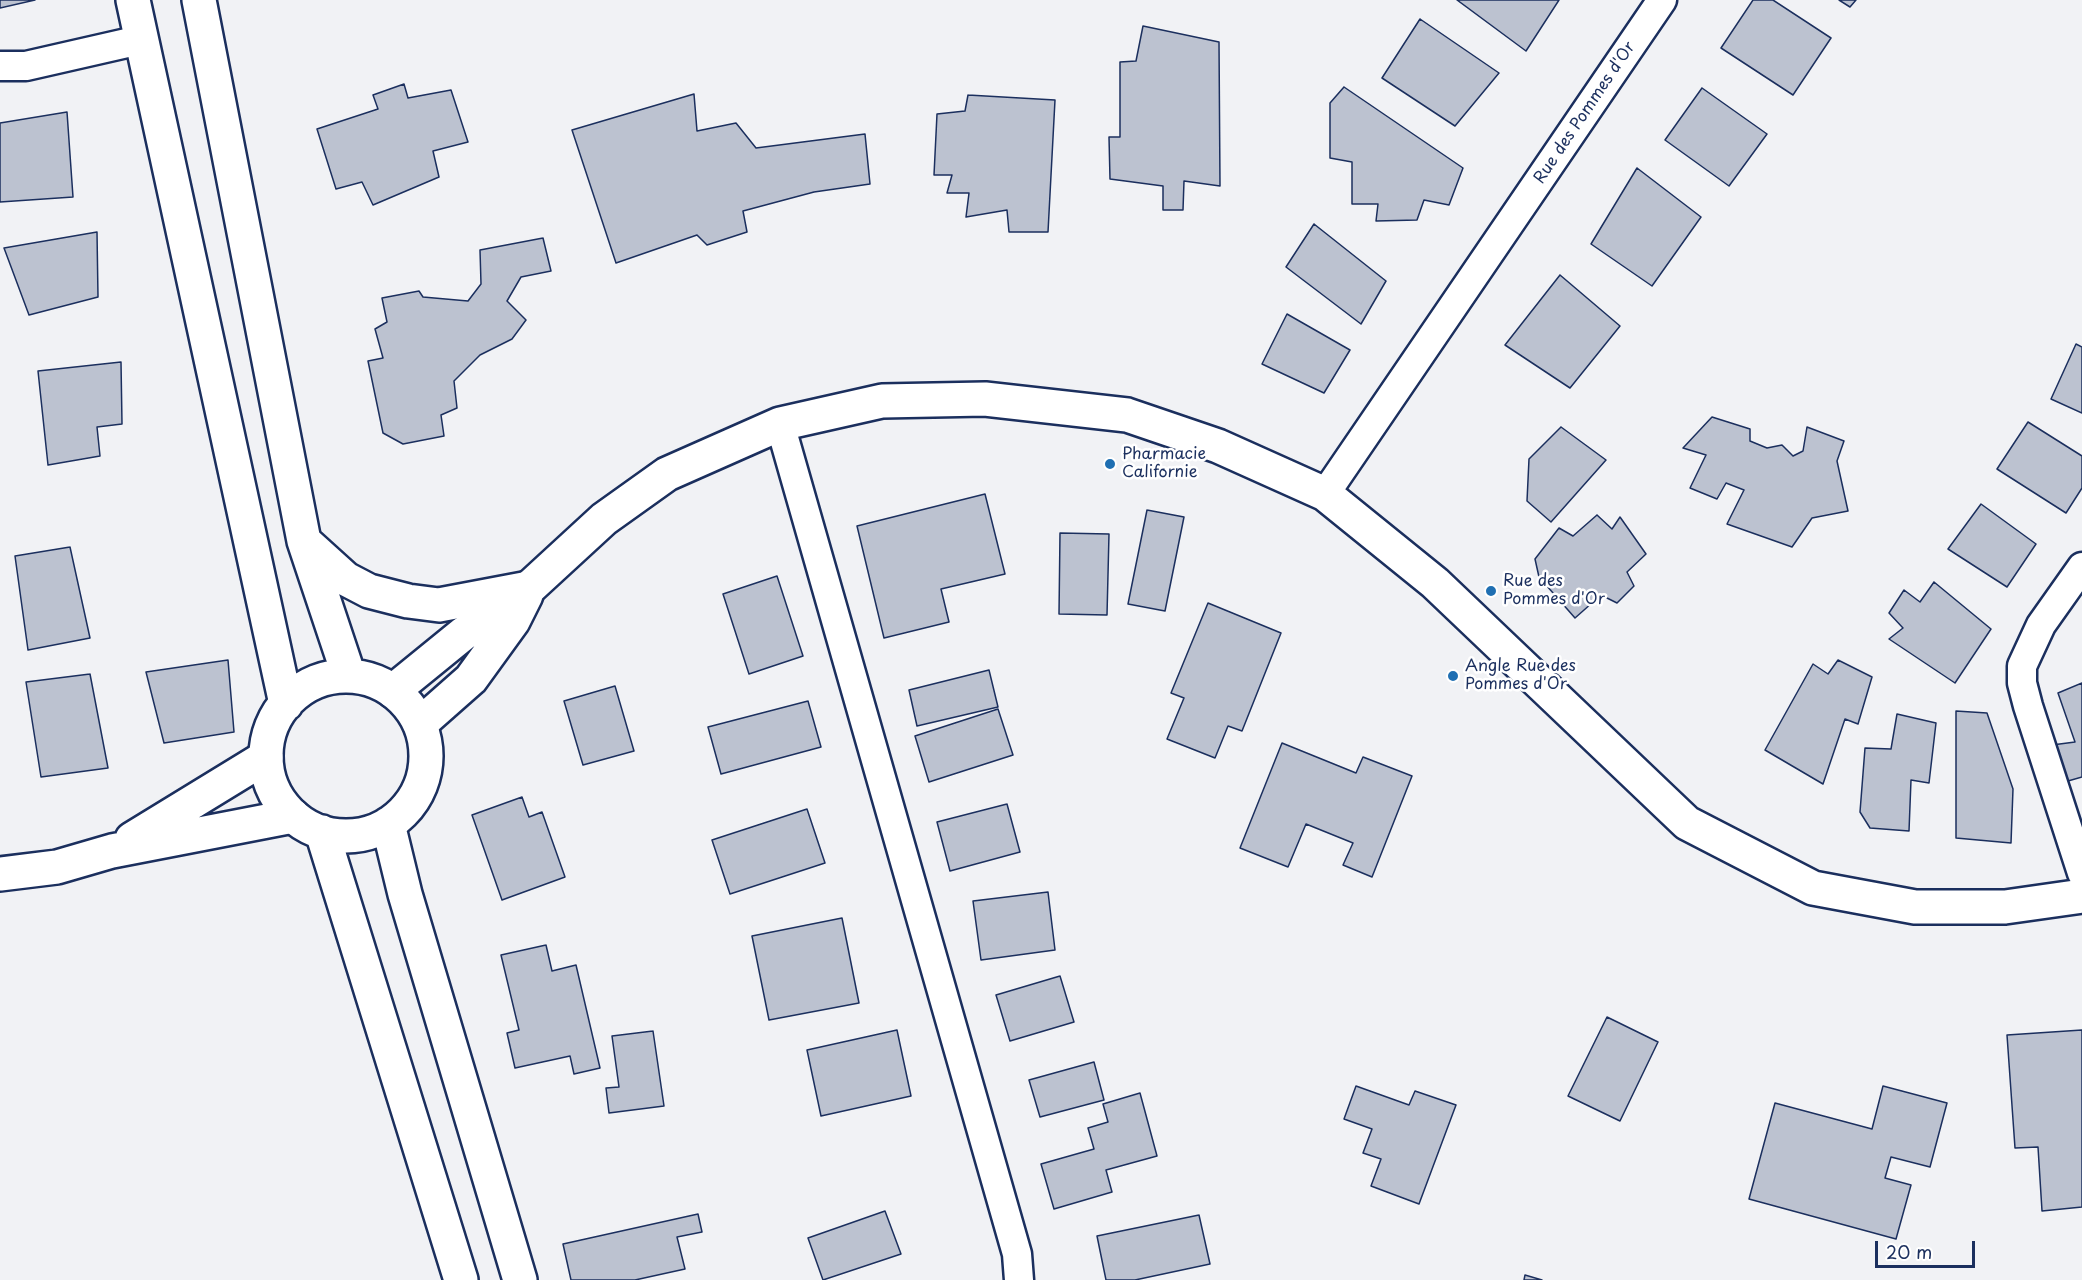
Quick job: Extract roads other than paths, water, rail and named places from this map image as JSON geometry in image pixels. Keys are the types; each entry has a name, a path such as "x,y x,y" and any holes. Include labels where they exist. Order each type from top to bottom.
{"main road":[{"path":"133,0 286,704"},
{"path":"199,0 304,541 348,676"},
{"path":"393,691 463,634 529,588 604,519 667,474 780,424 882,401 986,399 1127,415 1218,446 1325,494 1435,583 1687,823 1813,888 1915,907 2005,907 2082,896"},
{"path":"304,541 346,579 369,591 408,601 439,605 529,588"},
{"path":"420,724 465,685 492,652 513,621 529,588"},
{"path":"348,676 376,682 393,691 407,703 420,724 427,754 423,782 411,806 388,824 370,832 351,836 322,832 293,816 273,789 266,756 271,728 286,704 300,690 319,681 348,676"},
{"path":"112,851 266,756"},
{"path":"0,874 57,867 112,851 293,816"},
{"path":"388,824 405,894 520,1280"},
{"path":"322,832 461,1280"}],"street":[{"name":"Rue des Pommes d'Or","path":"1325,494 1662,0"},
{"path":"0,66 26,66 140,40"},
{"path":"780,424 1017,1254 1019,1280"},
{"path":"2082,567 2041,625 2022,666 2022,684 2028,706 2082,873"}],"place":[{"name":"Pharmacie Californie","path":"1110,464"},
{"name":"Rue des Pommes d'Or","path":"1491,591"},
{"name":"Angle Rue des Pommes d'Or","path":"1453,676"}]}
